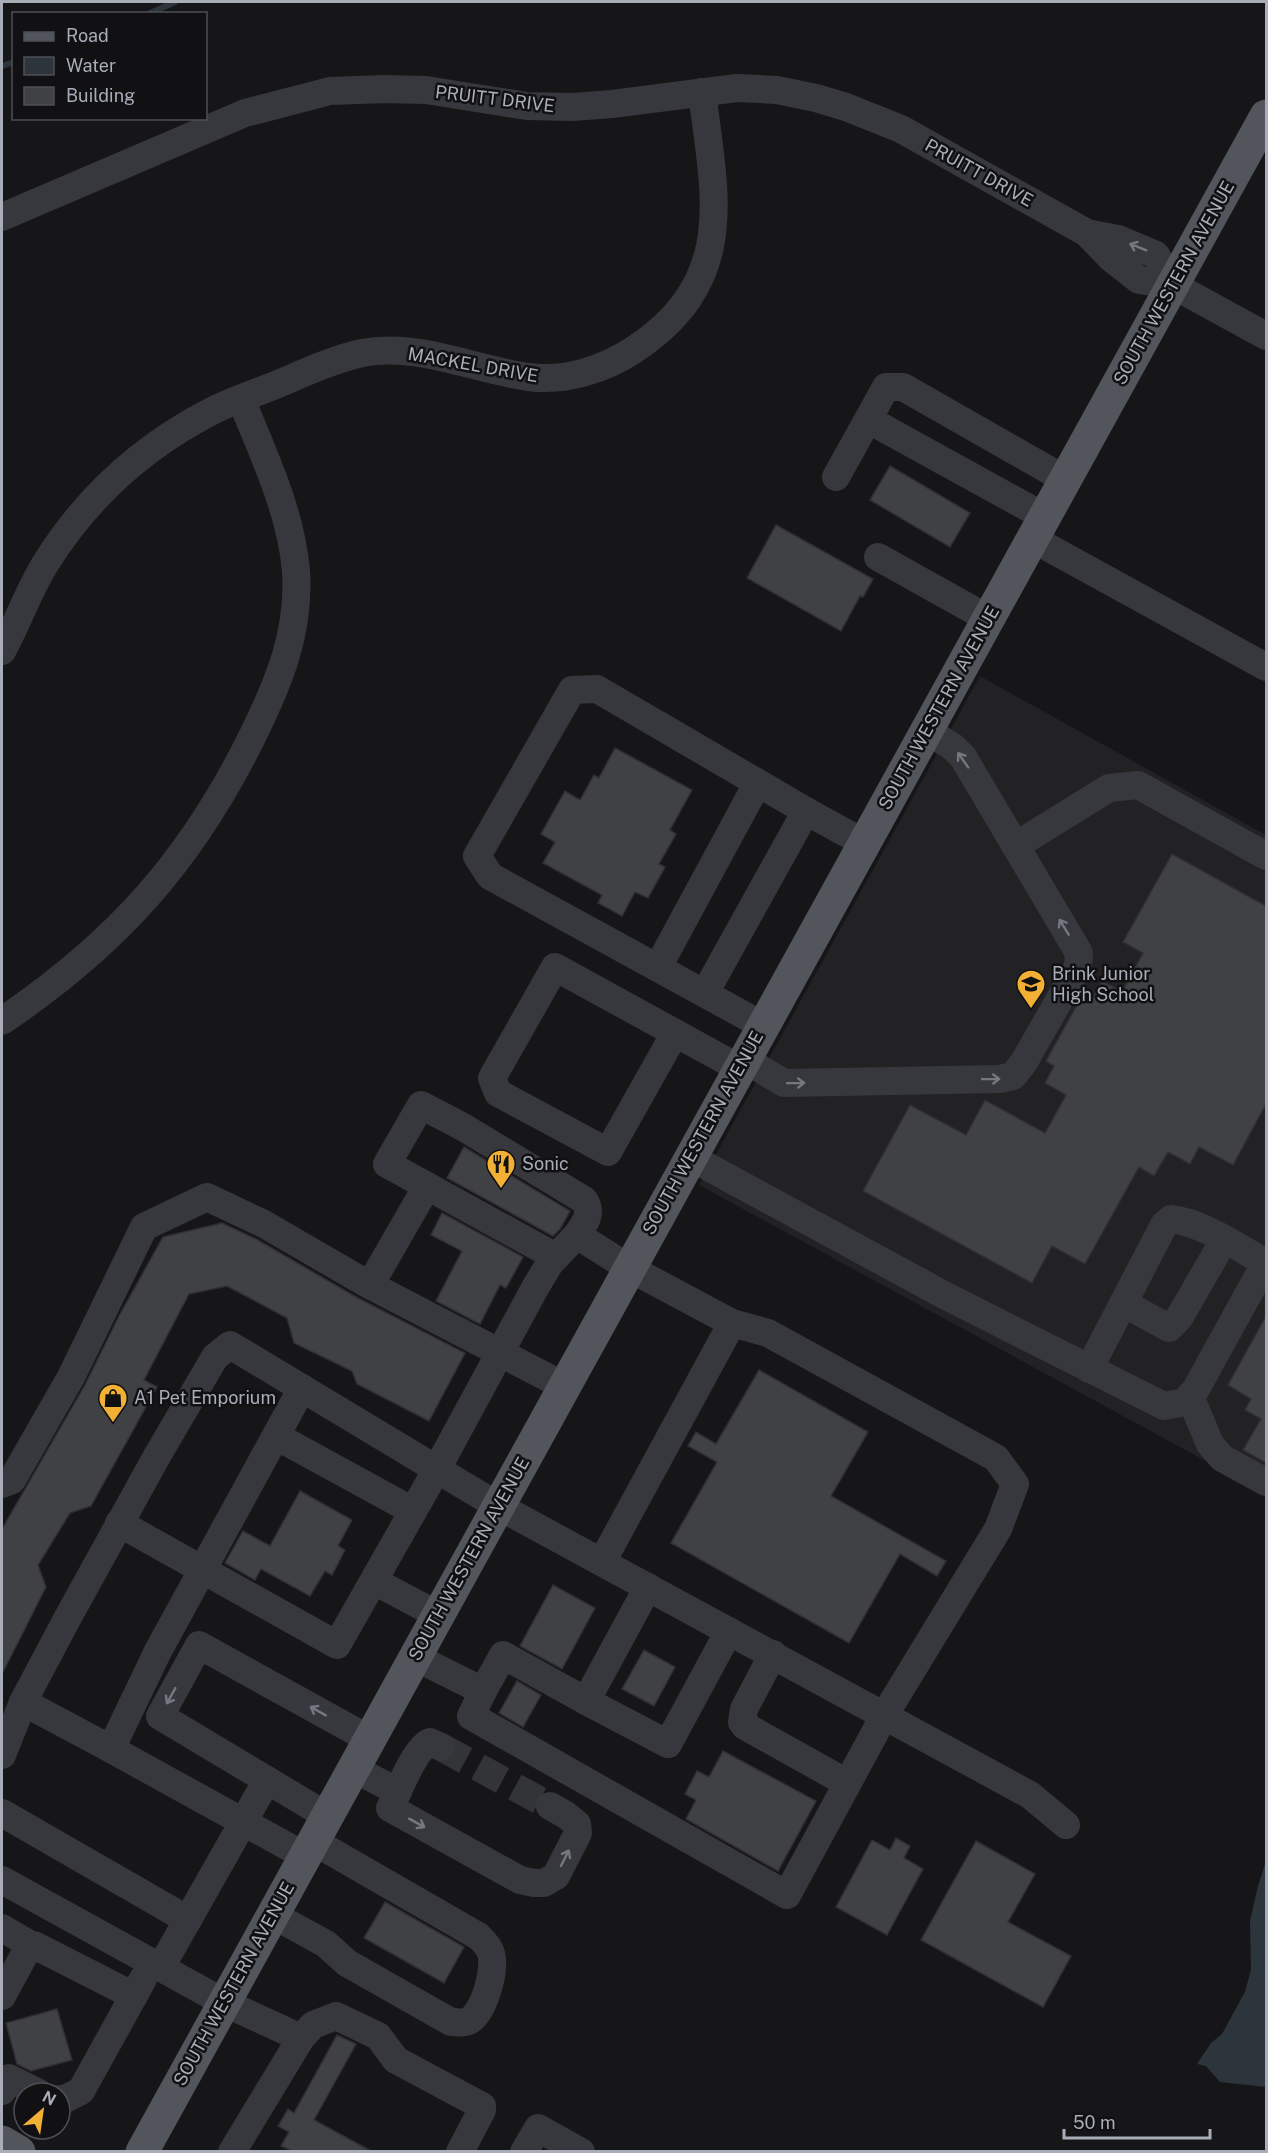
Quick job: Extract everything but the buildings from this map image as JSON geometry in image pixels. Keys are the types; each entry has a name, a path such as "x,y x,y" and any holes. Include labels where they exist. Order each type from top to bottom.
{"main road":[{"name":"SOUTH WESTERN AVENUE","path":"142,2151 1266,116"}],"street":[{"name":"PRUITT DRIVE","path":"2,217 245,113 280,102 330,92 384,89 426,90 527,106 572,107 644,101 737,88 777,90 816,98 873,116 901,129 1087,233 1118,239 1156,255 1173,285"},
{"name":"MACKEL DRIVE","path":"2,651 45,563 85,508 113,479 145,452 181,428 216,409 332,362 363,353 381,351 421,354 510,374 542,378 573,375 620,359 660,330 680,310 698,280 714,230 714,183 702,92"},
{"path":"1173,285 1266,336"},
{"path":"836,477 886,387 903,387 1066,480"},
{"path":"2,1021 79,964 119,928 148,897 185,851 213,808 273,693 286,657 296,616 296,571 290,530 265,458 241,399"},
{"path":"869,420 1039,528 1266,667"},
{"path":"878,557 989,619"},
{"path":"762,1025 490,876 477,856 572,690 597,689 757,784 864,843"},
{"path":"675,1033 608,1152 498,1094 492,1078 555,967 675,1033 784,1083 1000,1079 1013,1076 1024,1062 1078,967 1079,953 963,756 927,731"},
{"path":"658,967 757,784"},
{"path":"1015,846 1108,788 1138,785 1266,856"},
{"path":"705,993 806,811"},
{"path":"120,1523 337,1645 414,1511 535,1288 556,1257 577,1235 589,1213 584,1200 422,1105 387,1164 556,1257"},
{"path":"690,1157 944,1295 1089,1369 1164,1406 1185,1402 1196,1389 1266,1263 1184,1221 1171,1219 1164,1225 1089,1369"},
{"path":"370,1285 427,1186"},
{"path":"2,1484 12,1480 71,1377 144,1227 207,1197 264,1224 370,1285 564,1386"},
{"path":"577,1235 629,1268 732,1323 768,1333 996,1458 1015,1484 998,1529 884,1716 787,1895 471,1716 503,1655 668,1744 729,1631"},
{"path":"1123,1303 1169,1328 1174,1325 1224,1240"},
{"path":"602,1562 732,1323"},
{"path":"2,1755 23,1701 120,1523 215,1357 230,1345 498,1506 1030,1795 1066,1825"},
{"path":"111,1749 158,1651 302,1389"},
{"path":"1190,1396 1210,1444 1222,1458 1266,1482"},
{"path":"276,1436 414,1511"},
{"path":"374,1581 438,1615"},
{"path":"586,1701 648,1587"},
{"path":"315,1838 267,1780 160,1716 199,1645 369,1739"},
{"path":"773,1654 744,1709 742,1722 745,1726 847,1783"},
{"path":"415,1657 483,1691"},
{"path":"23,1701 243,1822 315,1838 478,1936 491,1951 492,1967 489,1988 474,2017 467,2022 452,2022 347,1963 326,1944 273,1915"},
{"path":"441,1747 430,1742 425,1744 390,1808 520,1880 544,1883 556,1876 578,1833 577,1824 550,1806"},
{"path":"353,1768 398,1792"},
{"path":"72,2096 81,2091 134,1996 188,1920 267,1780"},
{"path":"2,1813 188,1920"},
{"path":"2,1880 225,2002 300,2038"},
{"path":"2,1928 30,1945 41,1947 134,1996"},
{"path":"3,1991 30,1945"},
{"path":"232,2151 300,2038 313,2025 333,2016 339,2016 380,2037 396,2060 480,2105 482,2110 460,2151"},
{"path":"2,2091 9,2078 15,2081"},
{"path":"524,2151 538,2128 581,2151"}],"shaded area":[{"name":"Brink Junior High School","path":"980,676 1266,835 1266,1494 699,1185"}],"water":[{"path":"1266,1861 1266,2087 1220,2082 1206,2066 1197,2064 1211,2043 1222,2034 1245,1992 1251,1970 1250,1921"}],"waterway":[{"path":"152,12 175,2"},
{"path":"2,66 12,63"}],"tunnel":[{"path":"441,1747 550,1806"}],"place":[{"name":"Brink Junior High School","path":"1031,1010"},
{"name":"Sonic","path":"501,1190"},
{"name":"A1 Pet Emporium","path":"113,1424"}]}
